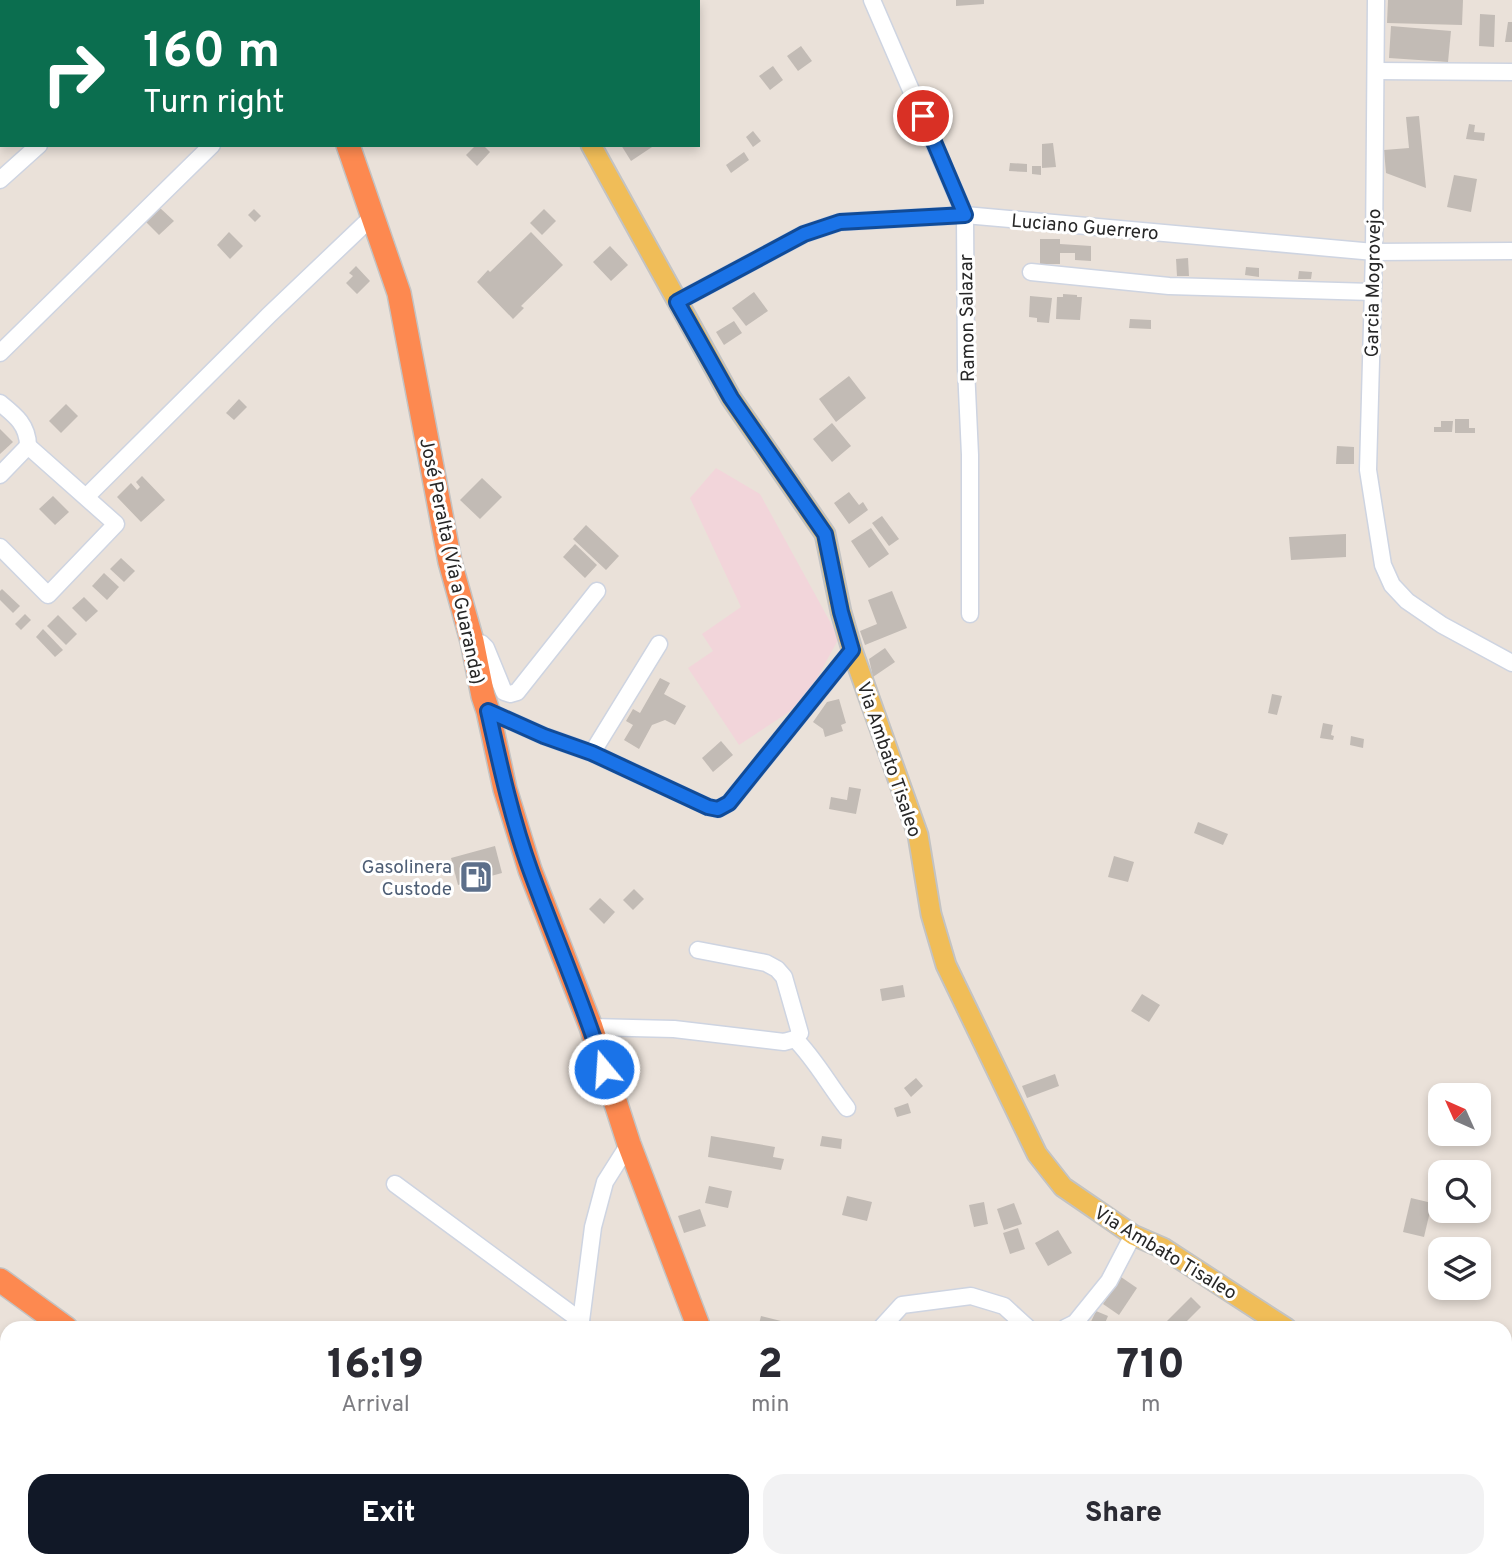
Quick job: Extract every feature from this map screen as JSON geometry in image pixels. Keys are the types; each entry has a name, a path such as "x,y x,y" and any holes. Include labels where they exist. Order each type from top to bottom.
{"highway":[{"name":"José Peralta (Vía a Guaranda)","path":"349,147 399,293 450,562 505,789 530,870 591,1027 629,1144 696,1321"},
{"path":"0,1280 56,1321"}],"main road":[{"name":"Via Ambato Tisaleo","path":"592,147 731,398 825,534 852,650 918,835 931,914 946,965 1037,1154 1063,1187 1133,1235 1163,1248 1275,1321"}],"street":[{"name":"Ramon Salazar","path":"873,0 965,215 971,614"},
{"name":"Garcia Mogrovejo","path":"1376,0 1374,252 1368,470 1383,565 1392,585 1407,601 1442,625 1512,663"},
{"path":"1376,71 1512,72"},
{"path":"0,180 37,147"},
{"path":"0,353 210,147"},
{"name":"Luciano Guerrero","path":"677,302 804,234 840,222 965,215 1374,252 1512,251"},
{"path":"87,496 373,216"},
{"path":"1031,272 1169,286 1373,292"},
{"path":"0,403 23,425 28,438 28,446 0,475"},
{"path":"0,547 48,595 116,524 28,446"},
{"path":"471,641 481,643 486,648 504,692 517,692 597,591"},
{"path":"592,753 659,645"},
{"path":"488,711 544,736 592,753 708,807 718,809 729,803 852,650"},
{"path":"591,1027 674,1029 785,1042 795,1039 800,1033 784,977 777,969 766,963 698,950"},
{"path":"795,1039 808,1052 847,1108"},
{"path":"580,1321 593,1227 606,1182 629,1144"},
{"path":"395,1184 574,1321"},
{"path":"1077,1321 1109,1281 1133,1235"},
{"path":"887,1321 902,1305 971,1296 1004,1306 1020,1321"}],"shaded area":[{"path":"716,468 760,494 839,638 804,702 739,745 688,668 713,651 702,634 741,607 690,498"}],"building":[{"path":"956,0 984,0 984,4 956,6"},
{"path":"1388,0 1463,0 1462,25 1387,23"},
{"path":"1480,14 1495,15 1494,47 1479,46"},
{"path":"1508,22 1512,22 1512,42 1505,42"},
{"path":"1391,26 1451,31 1448,62 1389,58"},
{"path":"801,46 812,61 798,71 787,56"},
{"path":"773,66 783,80 770,90 759,76"},
{"path":"1419,116 1426,188 1386,173 1384,150 1409,148 1406,117"},
{"path":"1469,124 1475,125 1474,132 1485,133 1484,141 1466,139"},
{"path":"753,131 761,141 753,147 746,137"},
{"path":"1053,143 1056,167 1042,168 1042,144"},
{"path":"474,147 485,147 490,152 477,166 466,155"},
{"path":"622,147 652,147 631,161"},
{"path":"744,152 749,160 731,173 726,165"},
{"path":"1010,163 1027,164 1027,172 1009,171"},
{"path":"1032,166 1041,166 1041,175 1032,174"},
{"path":"1454,175 1477,179 1471,212 1447,207"},
{"path":"159,207 174,221 159,235 145,221"},
{"path":"254,209 261,216 255,222 248,215"},
{"path":"544,209 556,221 542,235 530,223"},
{"path":"229,232 243,246 230,259 217,245"},
{"path":"531,232 563,265 521,306 524,308 513,319 477,282"},
{"path":"1040,239 1060,239 1060,244 1091,246 1091,261 1075,260 1075,253 1060,253 1060,264 1040,264"},
{"path":"610,246 628,265 611,281 593,262"},
{"path":"1188,258 1189,276 1177,276 1176,259"},
{"path":"356,266 370,281 357,294 346,283 353,276 349,273"},
{"path":"1246,267 1259,268 1259,277 1245,275"},
{"path":"1299,271 1312,272 1311,279 1298,279"},
{"path":"754,292 768,311 746,326 732,308"},
{"path":"1063,294 1082,297 1080,320 1056,319 1057,297 1063,297"},
{"path":"1030,296 1052,298 1049,323 1037,322 1037,318 1029,317"},
{"path":"1130,319 1151,320 1151,329 1129,328"},
{"path":"734,321 742,333 724,345 716,332"},
{"path":"849,376 866,398 836,422 819,399"},
{"path":"239,399 247,407 234,420 226,413"},
{"path":"66,404 78,416 61,433 49,421"},
{"path":"1455,419 1469,419 1469,428 1475,428 1475,433 1455,433"},
{"path":"1441,421 1453,421 1452,432 1434,432 1434,427 1441,427"},
{"path":"832,423 851,446 832,462 813,439"},
{"path":"0,429 13,442 0,454"},
{"path":"1337,446 1354,447 1354,464 1336,464"},
{"path":"142,476 165,500 141,522 117,497 131,483 137,490 140,487 136,482"},
{"path":"482,478 502,497 480,519 460,500"},
{"path":"849,492 859,505 863,502 868,510 849,524 834,503"},
{"path":"53,496 69,512 55,525 39,509"},
{"path":"882,516 899,539 889,546 872,523"},
{"path":"586,525 619,556 606,570 573,539"},
{"path":"871,528 889,554 869,568 851,541"},
{"path":"1346,534 1346,557 1291,560 1289,537"},
{"path":"575,544 597,565 585,578 563,557"},
{"path":"121,558 135,571 124,582 110,569"},
{"path":"104,573 119,587 107,600 92,586"},
{"path":"2,589 20,606 13,613 0,600"},
{"path":"892,591 907,628 865,645 860,631 877,624 868,600"},
{"path":"84,597 98,611 86,622 72,608"},
{"path":"25,614 31,620 21,630 15,624"},
{"path":"58,615 77,634 66,645 47,626"},
{"path":"43,629 63,650 55,657 36,637"},
{"path":"885,648 895,662 873,677 869,659"},
{"path":"660,678 670,683 664,694 686,706 675,725 665,720 652,725 639,749 624,740 633,725 626,721 633,709 640,713"},
{"path":"1272,694 1282,696 1277,715 1268,713"},
{"path":"839,699 846,723 841,725 843,731 825,737 823,729 813,722 827,702"},
{"path":"1323,723 1333,725 1333,740 1320,738"},
{"path":"1351,736 1364,739 1363,748 1350,745"},
{"path":"721,741 733,755 713,772 702,758"},
{"path":"849,787 861,789 856,814 829,809 831,797 847,800"},
{"path":"1198,822 1228,834 1223,845 1194,833"},
{"path":"495,846 502,873 458,885 451,858"},
{"path":"1114,856 1134,862 1128,882 1108,877"},
{"path":"634,889 644,899 633,910 623,900"},
{"path":"600,898 615,912 604,924 589,909"},
{"path":"903,985 905,997 882,1001 880,989"},
{"path":"1142,994 1160,1005 1149,1022 1131,1011"},
{"path":"1055,1074 1059,1086 1027,1098 1022,1086"},
{"path":"916,1078 923,1086 911,1097 904,1088"},
{"path":"908,1103 911,1113 897,1117 894,1108"},
{"path":"711,1136 775,1147 773,1157 784,1159 781,1170 708,1157"},
{"path":"822,1136 842,1139 841,1149 820,1146"},
{"path":"709,1186 732,1191 728,1208 705,1203"},
{"path":"847,1196 872,1202 867,1221 842,1215"},
{"path":"1411,1198 1428,1202 1424,1237 1403,1232"},
{"path":"984,1202 988,1224 974,1227 969,1205"},
{"path":"1014,1203 1022,1224 1004,1230 997,1209"},
{"path":"700,1209 706,1226 684,1233 678,1216"},
{"path":"1018,1228 1025,1249 1010,1254 1003,1233"},
{"path":"1058,1230 1072,1253 1048,1266 1035,1243"},
{"path":"1121,1277 1137,1288 1119,1315 1103,1304"},
{"path":"1191,1297 1201,1307 1187,1321 1167,1321"},
{"path":"1096,1311 1108,1316 1106,1321 1091,1321"},
{"path":"761,1316 781,1321 760,1321"}],"place":[{"name":"Gasolinera Custode","path":"476,877"}],"route":[{"path":"604,1069 530,870 505,789 488,711 544,736 592,753 708,807 718,809 729,803 852,650 825,534 731,398 677,302 804,234 840,222 965,215 923,116"}]}
